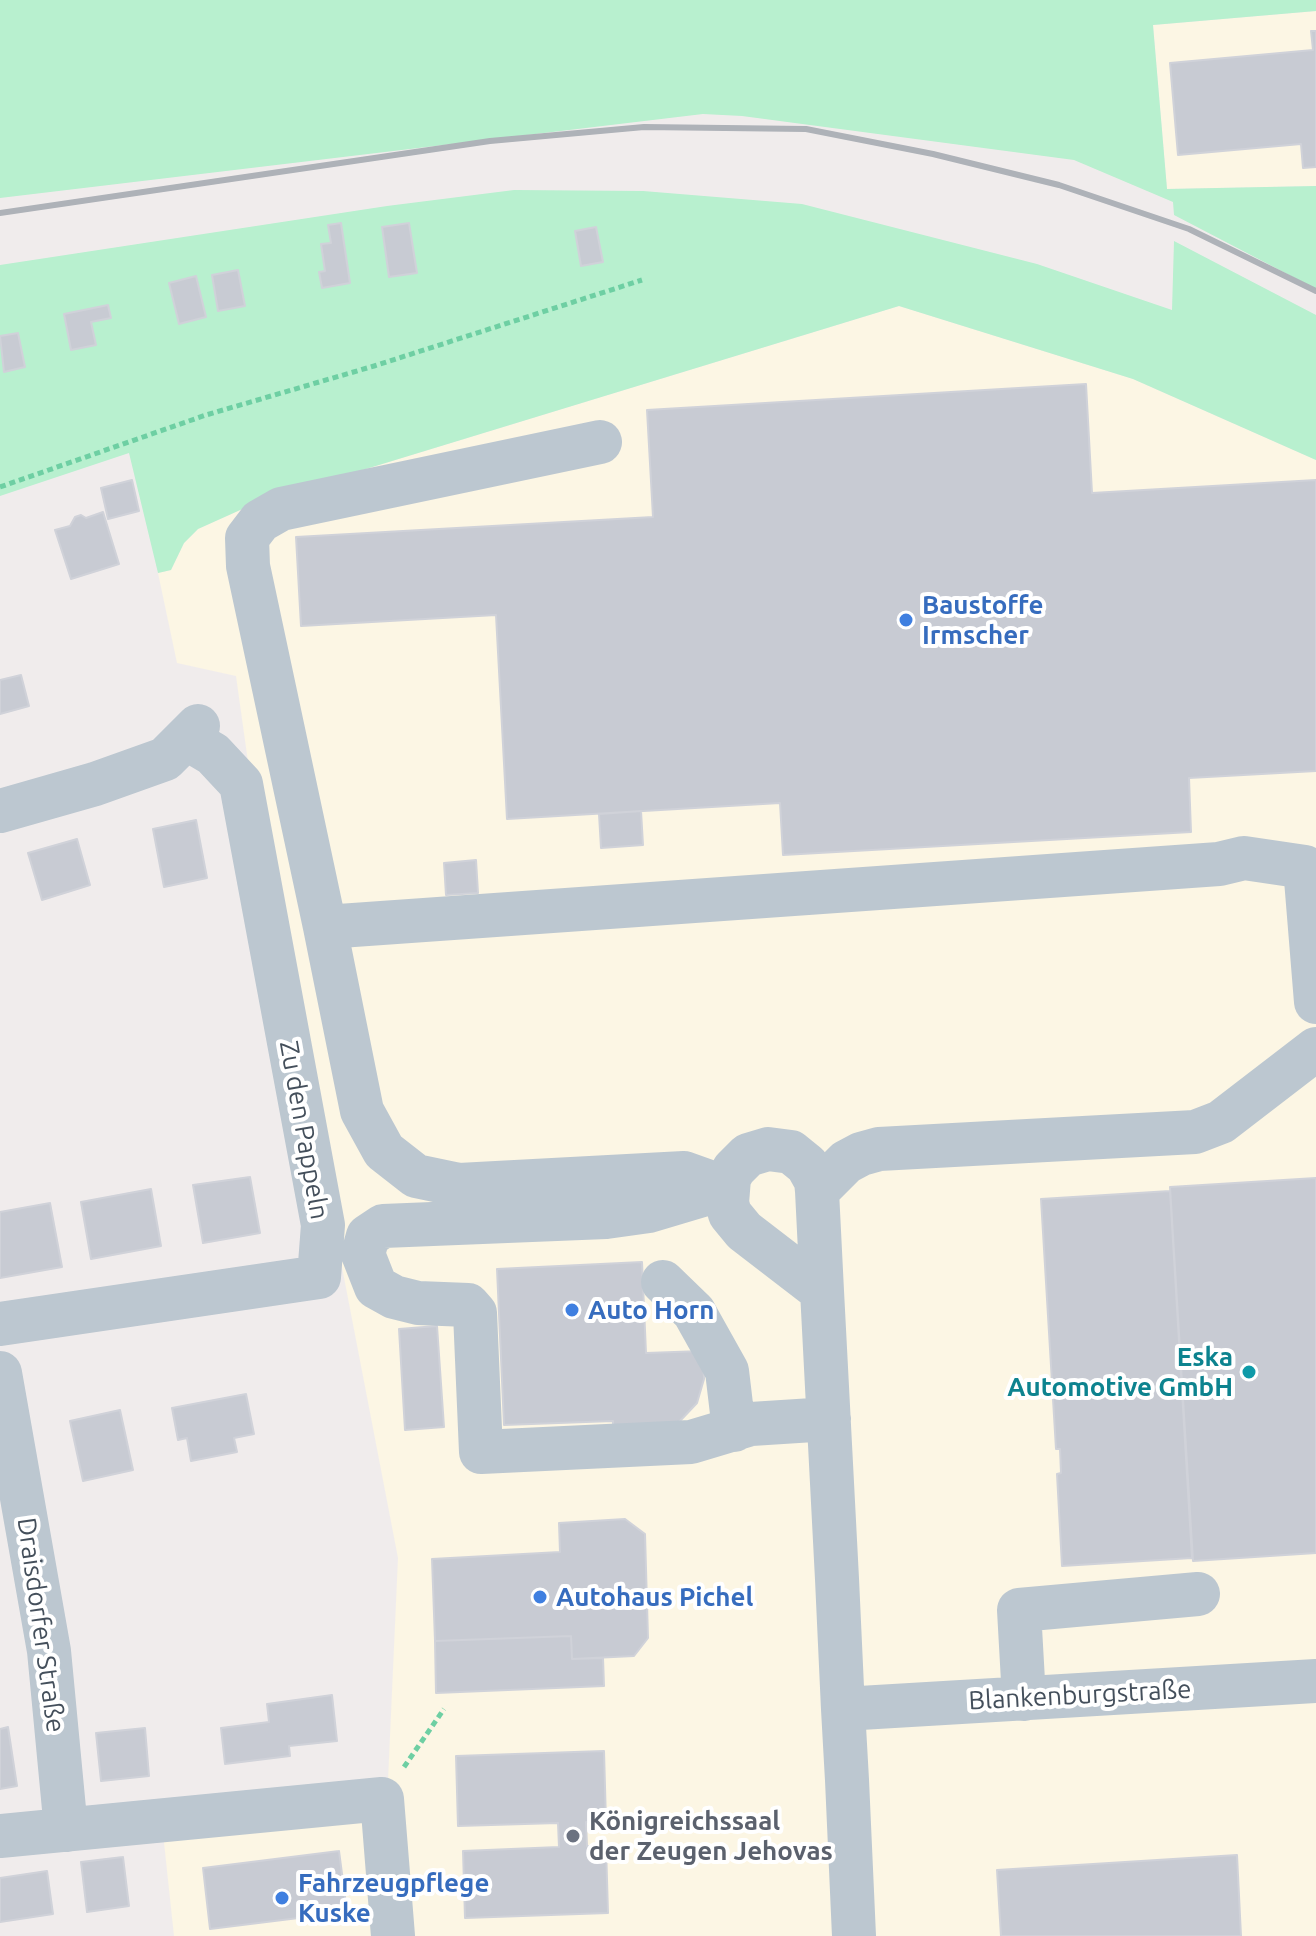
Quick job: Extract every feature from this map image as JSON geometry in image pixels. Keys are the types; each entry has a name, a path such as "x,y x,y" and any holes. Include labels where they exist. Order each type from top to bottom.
{"street":[{"path":"600,442 281,509 260,521 247,538 248,566 362,1111 384,1151 416,1176 459,1185 684,1173 726,1188"},
{"name":"Zu den Pappeln","path":"0,811 95,784 165,759 192,732 241,784 323,1225 319,1277 0,1324"},
{"path":"325,927 1219,864 1244,858 1310,867 1316,1002"},
{"path":"817,1191 846,1162 879,1149 1195,1132 1221,1122 1316,1049"},
{"path":"822,1291 736,1224 727,1203 726,1188 740,1161 748,1155 768,1149 791,1152 812,1172 817,1191 829,1419 854,1936"},
{"path":"726,1188 649,1211 606,1217 383,1226 368,1236 363,1254 376,1287 394,1297 418,1303 468,1305 475,1313 481,1452 691,1442 751,1424 829,1419"},
{"path":"663,1282 694,1312 727,1371 734,1430"},
{"name":"Draisdorfer Straße","path":"0,1373 49,1651 66,1830"},
{"path":"1024,1699 1019,1610 1198,1594"},
{"name":"Blankenburgstraße","path":"843,1709 1316,1681"},
{"path":"0,1836 382,1799 393,1936"}],"path":[{"path":"0,487 206,415 374,366 642,280"},
{"path":"382,1799 444,1709"}],"shaded area":[{"path":"1316,11 1316,186 1167,189 1153,25"},
{"path":"899,306 1133,379 1316,460 1316,1936 174,1936 163,1833 387,1803 398,1558 331,1210 269,912 236,676 177,663 158,573 171,570 184,543 198,529 258,502"}],"green space":[{"path":"0,0 1316,0 1316,11 1153,25 1167,189 1316,186 1316,289 1174,215 1173,202 1074,160 742,116 703,114 0,198"},
{"path":"514,190 643,191 802,204 1037,264 1172,310 1174,241 1316,315 1316,460 1133,379 899,306 258,502 198,529 184,543 171,570 158,573 129,453 0,496 0,265 387,206"}],"building":[{"path":"1311,31 1316,31 1316,167 1303,168 1301,144 1178,155 1170,63 1313,50"},
{"path":"341,223 350,283 322,288 319,272 325,271 321,244 331,243 328,225"},
{"path":"409,223 417,273 389,277 382,227"},
{"path":"596,227 603,262 581,266 575,231"},
{"path":"238,270 245,306 218,311 212,275"},
{"path":"196,276 206,317 179,324 169,283"},
{"path":"108,305 111,318 91,322 96,345 71,350 64,314"},
{"path":"18,333 25,367 4,372 0,336"},
{"name":"Baustoffe Irmscher","path":"1086,384 1092,493 1316,480 1316,771 1189,778 1191,832 783,855 780,803 507,819 496,615 301,626 296,537 653,517 647,410"},
{"path":"132,480 139,511 108,519 101,488"},
{"path":"103,512 119,564 71,579 55,530 70,526 75,517 81,515 86,518"},
{"path":"21,675 29,706 0,714 0,680"},
{"path":"641,811 643,845 601,848 599,814"},
{"path":"196,820 207,878 164,887 153,829"},
{"path":"77,839 90,885 42,900 28,853"},
{"path":"476,860 478,893 446,895 444,863"},
{"path":"250,1177 260,1233 203,1243 193,1185"},
{"name":"Eska Automotive GmbH","path":"1316,1178 1316,1553 1193,1561 1170,1187"},
{"path":"151,1189 161,1246 91,1259 81,1202"},
{"path":"1170,1191 1192,1558 1062,1566 1057,1474 1061,1473 1060,1449 1056,1449 1041,1199"},
{"path":"50,1203 62,1267 0,1278 0,1212"},
{"name":"Auto Horn","path":"642,1262 646,1353 703,1351 704,1379 697,1403 679,1422 613,1432 613,1421 504,1425 497,1269"},
{"path":"437,1326 444,1427 405,1430 399,1329"},
{"path":"246,1394 254,1434 234,1438 237,1452 191,1461 187,1438 178,1440 172,1408"},
{"path":"120,1410 133,1470 83,1481 70,1421"},
{"name":"Autohaus Pichel","path":"625,1519 645,1534 648,1638 634,1656 572,1659 571,1636 435,1641 432,1559 560,1552 559,1523"},
{"path":"571,1636 572,1659 603,1658 604,1686 436,1693 435,1641"},
{"path":"332,1695 337,1741 289,1746 290,1756 225,1764 221,1728 269,1722 267,1704"},
{"path":"8,1727 17,1786 0,1789 0,1729"},
{"path":"145,1728 149,1776 101,1781 96,1733"},
{"name":"Königreichssaal der Zeugen Jehovas","path":"604,1751 606,1822 586,1822 587,1846 606,1846 608,1913 465,1918 463,1851 559,1847 558,1823 458,1826 456,1756"},
{"path":"339,1851 347,1912 210,1929 203,1868"},
{"path":"1237,1855 1241,1936 1001,1936 997,1870"},
{"path":"123,1857 129,1906 87,1912 81,1862"},
{"path":"47,1871 53,1914 0,1922 0,1878"}],"railway":[{"path":"0,213 490,141 644,127 806,129 933,154 1059,185 1189,229 1316,291"}],"place":[{"name":"Baustoffe Irmscher","path":"906,620"},
{"name":"Auto Horn","path":"572,1310"},
{"name":"Eska Automotive GmbH","path":"1249,1372"},
{"name":"Autohaus Pichel","path":"540,1597"},
{"name":"Königreichssaal der Zeugen Jehovas","path":"573,1836"},
{"name":"Fahrzeugpflege Kuske","path":"282,1898"}]}
